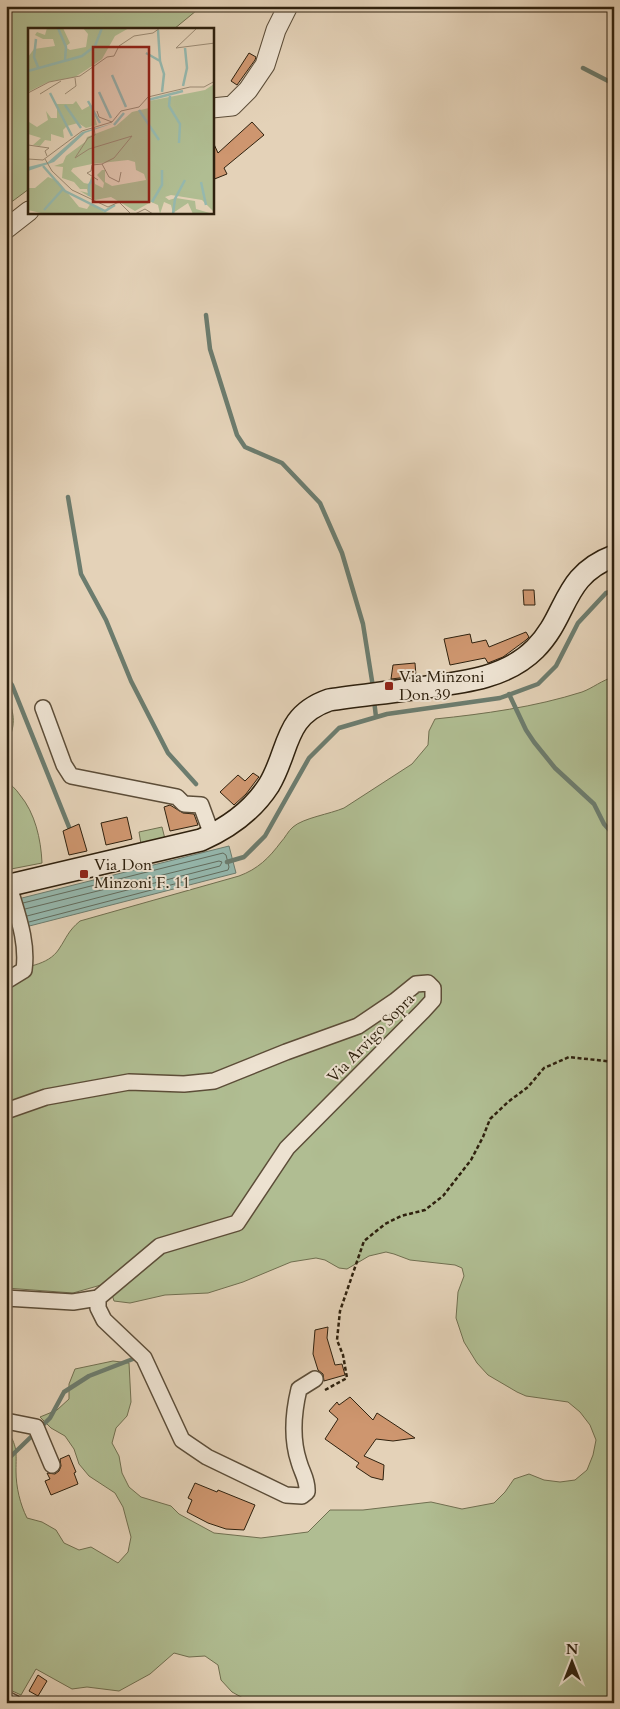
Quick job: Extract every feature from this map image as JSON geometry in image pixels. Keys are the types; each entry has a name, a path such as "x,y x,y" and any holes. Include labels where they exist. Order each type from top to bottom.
{"main road":[{"path":"9,888 201,840 224,829 240,817 257,800 268,785 291,732 296,723 310,709 329,700 460,682 504,670 521,662 550,632 571,588 578,579 595,565 614,556"}],"street":[{"path":"214,108 232,106 248,90 265,65 276,30 288,6"},
{"path":"6,229 28,212"},
{"path":"43,708 64,765 71,776 177,797 184,804 201,804 212,835"},
{"path":"6,981 24,970 26,958 24,940 9,888"},
{"name":"Via Arvigo Sopra","path":"6,1111 46,1097 129,1082 184,1084 214,1081 358,1026 416,984 428,983 434,988 432,1000 423,1011 287,1148 237,1222 160,1246 98,1298"},
{"path":"6,1298 73,1302 98,1298 98,1308 104,1320 144,1358 182,1440 207,1457 286,1495 302,1496 307,1492 308,1484 299,1462 293,1436 299,1389 315,1379"},
{"path":"6,1421 36,1427 52,1465"},
{"path":"6,1699 14,1703"}],"path":[{"path":"296,1402 326,1390 348,1378 343,1355 336,1340 340,1311 364,1241 385,1224 402,1216 425,1210 443,1196 470,1160 483,1138 490,1119 528,1087 544,1068 569,1057 614,1062"}],"green space":[{"path":"6,6 202,6 175,28 28,28 28,190 6,206"},
{"path":"614,677 614,1703 252,1703 232,1692 221,1680 218,1665 205,1656 189,1657 174,1653 150,1674 119,1691 87,1687 72,1689 36,1669 21,1695 6,1688 6,1429 16,1449 16,1477 22,1507 27,1518 42,1522 56,1530 64,1543 79,1550 91,1547 118,1563 128,1552 131,1537 123,1507 115,1493 89,1476 79,1464 74,1449 65,1436 51,1428 40,1417 57,1410 69,1399 69,1384 75,1369 113,1361 129,1363 131,1402 127,1416 116,1428 112,1443 119,1456 122,1473 129,1487 141,1497 171,1506 179,1514 214,1533 261,1538 308,1532 330,1510 363,1510 431,1502 462,1509 494,1503 514,1479 529,1474 544,1480 560,1482 575,1480 587,1470 596,1440 590,1425 580,1412 568,1402 526,1396 517,1392 488,1375 477,1363 464,1342 456,1318 458,1292 464,1276 462,1268 455,1265 410,1260 386,1252 369,1256 347,1269 339,1268 325,1260 316,1258 291,1262 243,1282 208,1293 165,1295 130,1303 114,1301 109,1285 101,1285 73,1293 6,1288 6,971 35,965 49,959 80,921 239,876 252,870 277,848 290,830 297,824 344,808 412,764 428,745 429,731 435,719 491,712 546,702 582,692"},
{"path":"6,690 11,705 13,724 6,745"},
{"path":"6,780 17,791 30,810 39,836 42,863 6,870"},
{"path":"162,827 165,839 141,844 139,832"}],"water":[{"path":"229,846 236,873 6,932 6,902"}],"building":[{"path":"249,53 256,57 255,60 237,85 231,81"},
{"path":"252,122 264,135 224,168 227,174 214,179 214,144 218,153"},
{"path":"523,590 534,590 535,605 524,605"},
{"path":"526,632 529,637 503,657 488,663 485,658 450,665 444,639 470,634 472,643 486,640 489,647"},
{"path":"415,663 416,676 391,679 393,665"},
{"path":"253,773 259,777 246,794 234,805 220,792 238,775 245,781"},
{"path":"170,805 183,813 194,814 198,825 170,831 164,807"},
{"path":"127,817 132,839 106,845 101,823"},
{"path":"79,824 87,851 69,855 63,831"},
{"path":"328,1327 327,1338 335,1365 342,1364 345,1375 324,1381 323,1374 318,1370 313,1354 315,1330"},
{"path":"350,1397 373,1420 377,1413 415,1438 393,1441 376,1439 364,1456 384,1465 383,1480 371,1477 356,1467 359,1463 325,1439 338,1419 329,1411 337,1402 339,1405"},
{"path":"69,1455 76,1472 74,1473 78,1484 51,1495 45,1481 50,1479 47,1473 55,1474 59,1471 61,1466 60,1459"},
{"path":"195,1483 255,1505 244,1530 226,1529 208,1523 187,1512 192,1500 188,1498"},
{"path":"38,1675 47,1681 38,1696 29,1691"}],"waterway":[{"path":"583,68 614,84"},
{"path":"206,315 210,349 237,435 245,447 282,463 320,503 342,553 363,624 373,687"},
{"path":"68,497 81,574 106,620 131,681 168,753 196,784"},
{"path":"227,862 244,857 265,836 309,758 339,728 387,714 500,698 538,684 556,666 578,623 606,593 614,591"},
{"path":"6,677 12,685 71,832"},
{"path":"509,694 526,730 534,742 555,768 594,804 604,824 614,835"},
{"path":"374,700 376,717"},
{"path":"40,1428 50,1418 64,1392 89,1376 138,1357"},
{"path":"6,1461 34,1434"}],"place":[{"name":"Via Minzoni Don 39","path":"389,686"},
{"name":"Via Don Minzoni F. 11","path":"84,874"}]}
